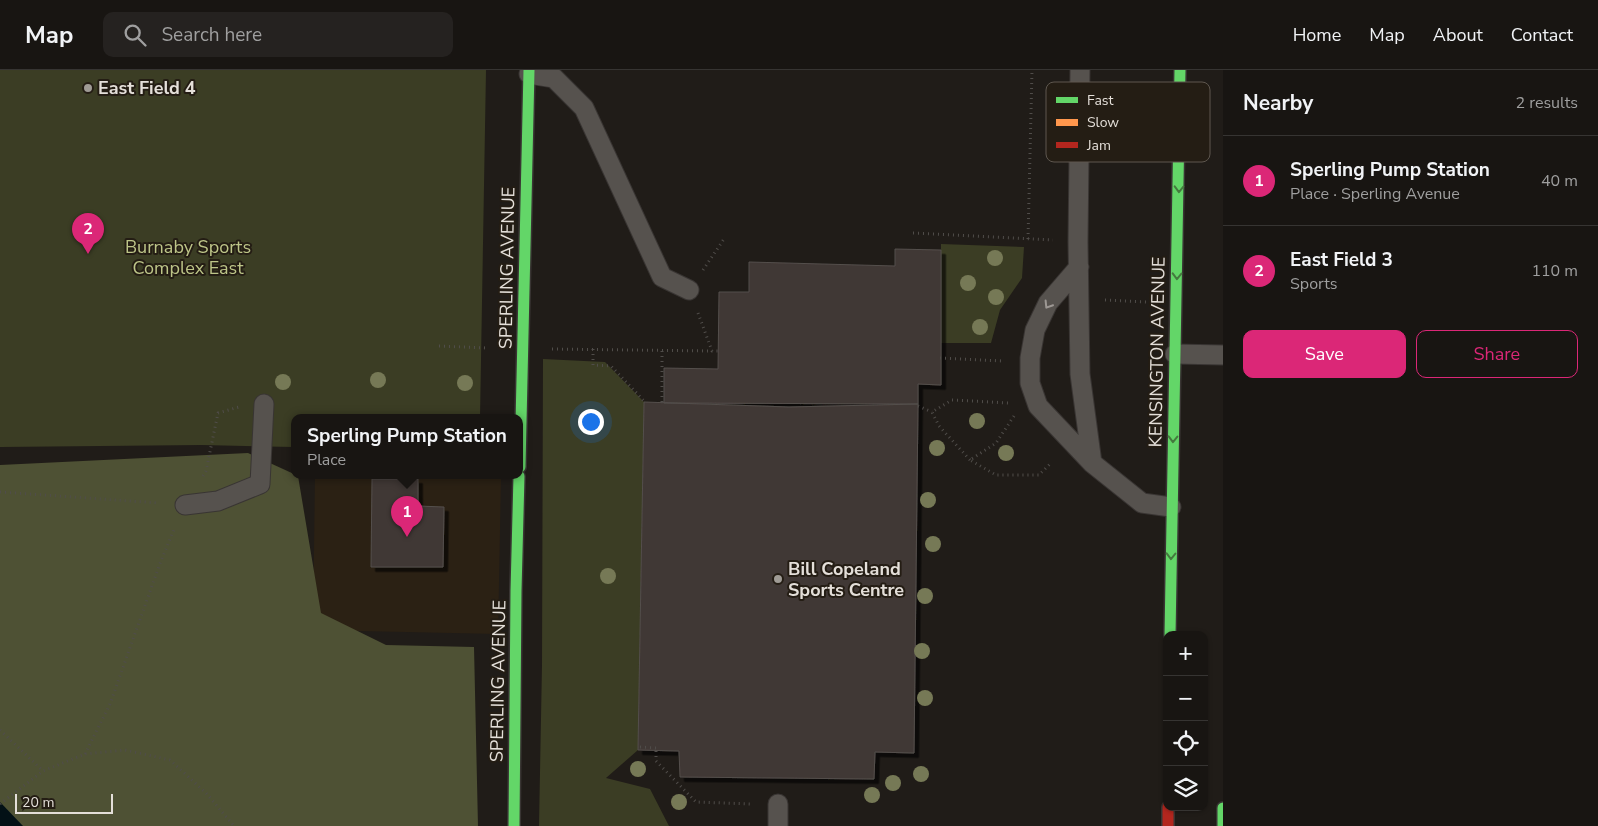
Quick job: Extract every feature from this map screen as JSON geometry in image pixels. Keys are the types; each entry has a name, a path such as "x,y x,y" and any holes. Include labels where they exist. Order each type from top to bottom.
{"street":[{"name":"SPERLING AVENUE","path":"521,414 529,72"},
{"name":"KENSINGTON AVENUE","path":"1170,631 1178,162"},
{"name":"SPERLING AVENUE","path":"514,826 519,479"},
{"path":"1223,808 1223,826"},
{"path":"1168,811 1168,826"}],"lane":[{"path":"529,72 554,78 584,108 662,277 690,290"},
{"path":"1080,162 1080,374 1092,463"},
{"path":"1079,267 1048,303 1034,330 1030,358 1030,383 1038,406 1092,463 1142,503 1171,507"},
{"path":"1175,354 1223,355"},
{"path":"185,505 218,501 260,484 264,404"},
{"path":"778,804 778,826"}],"path":[{"path":"913,233 1028,239 1032,70"},
{"path":"712,351 690,290 724,239"},
{"path":"1079,299 1150,302"},
{"path":"438,346 487,348"},
{"path":"546,349 718,351"},
{"path":"593,349 594,365 611,366 645,402"},
{"path":"662,350 662,402"},
{"path":"940,358 1004,361"},
{"path":"932,412 952,400 1009,403"},
{"path":"85,754 110,704 159,566 185,505 206,471 218,413 244,405"},
{"path":"918,406 932,412 939,426 970,460 996,475 1039,475 1050,464"},
{"path":"970,460 996,443 1016,413"},
{"path":"0,492 185,505"},
{"path":"0,730 43,771"},
{"path":"640,747 656,749 656,761 696,802 778,804"},
{"path":"0,804 43,771 85,754 125,750 170,760 206,793 234,826"}],"shaded area":[{"path":"315,479 501,479 498,634 313,630"},
{"path":"0,802 23,826 0,826"}],"green space":[{"name":"Burnaby Sports Complex East","path":"0,70 486,70 480,414 291,414 291,447 202,445 0,447"},
{"path":"941,244 1024,247 1022,278 1000,310 991,343 941,343"},
{"path":"543,359 605,362 644,402 638,750 606,778 650,789 669,826 539,826 542,665"},
{"path":"248,453 291,473 291,479 299,479 321,613 386,645 474,647 478,826 0,826 0,465"}],"building":[{"path":"895,249 941,250 941,385 918,384 918,404 664,403 664,368 718,369 719,292 749,292 749,262 895,266"},
{"name":"Bill Copeland Sports Centre","path":"644,402 789,407 918,404 914,753 875,752 874,779 680,777 679,751 638,750"},
{"path":"372,479 418,479 418,506 444,507 443,567 371,567"}],"traffic: fast":[{"path":"521,414 529,70"},
{"path":"1180,70 1180,82"},
{"path":"1170,631 1178,162"},
{"path":"514,826 519,479"},
{"path":"1223,808 1223,826"}],"traffic: jam":[{"path":"1168,811 1168,826"}],"place":[{"name":"East Field 4","path":"88,88"},
{"name":"East Field 3","path":"88,254"},
{"name":"Sperling Pump Station","path":"407,537"},
{"name":"Bill Copeland Sports Centre","path":"778,579"}]}
